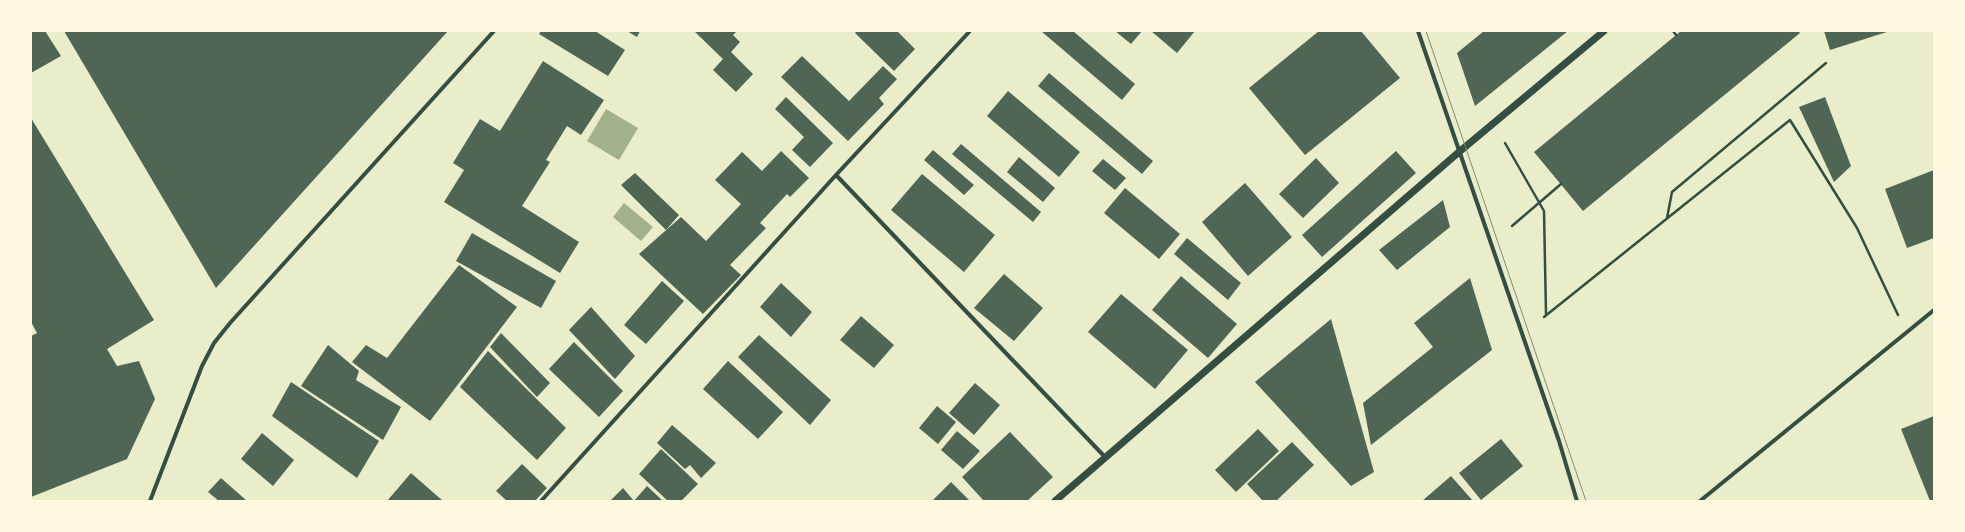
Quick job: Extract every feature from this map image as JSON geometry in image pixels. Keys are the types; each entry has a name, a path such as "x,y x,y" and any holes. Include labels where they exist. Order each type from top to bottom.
{"street":[{"path":"150,501 202,366 214,343 230,323 494,31"},
{"path":"541,501 836,175 970,31"},
{"path":"1418,31 1556,434 1577,501"},
{"path":"1055,501 1459,152 1604,31"},
{"path":"836,175 1106,457"},
{"path":"1700,501 1934,310"}],"path":[{"path":"1673,31 1676,35"},
{"path":"1667,218 1672,192 1826,63"},
{"path":"1504,143 1544,211 1545,316 1790,120 1857,228 1906,332"},
{"path":"1512,226 1561,184"}],"shaded area":[{"path":"606,109 638,128 619,160 587,141"},
{"path":"624,203 653,227 641,241 613,217"}],"building":[{"path":"31,31 45,31 61,56 31,73"},
{"path":"64,31 448,31 216,288"},
{"path":"541,31 595,31 625,50 608,76 539,34"},
{"path":"627,31 640,31 637,37"},
{"path":"694,31 737,31 733,35 740,42 731,52 753,74 736,92 713,70 723,59"},
{"path":"857,31 897,31 915,49 894,71 855,33"},
{"path":"1041,31 1073,31 1135,84 1122,100"},
{"path":"1115,31 1142,31 1131,44"},
{"path":"1151,31 1195,31 1177,53"},
{"path":"1319,31 1361,31 1400,78 1305,155 1249,88"},
{"path":"1484,31 1568,31 1475,106 1457,53"},
{"path":"1681,31 1798,31 1800,33 1583,211 1534,152"},
{"path":"1824,31 1890,31 1830,50"},
{"path":"802,56 849,101 883,66 897,79 879,98 884,104 848,141 781,77"},
{"path":"543,61 604,100 581,135 567,126 546,160 550,162 522,206 579,242 560,273 444,202 464,170 453,163 480,119 500,131"},
{"path":"1049,73 1153,161 1142,174 1038,86"},
{"path":"1008,91 1080,152 1059,177 987,116"},
{"path":"786,97 833,143 810,167 792,150 804,137 775,109"},
{"path":"1825,97 1851,166 1834,182 1799,107"},
{"path":"31,118 154,320 107,349 117,366 139,361 155,399 127,459 31,497 31,336 37,333 31,322"},
{"path":"961,144 1041,212 1033,222 952,154"},
{"path":"933,150 974,185 964,195 924,160"},
{"path":"781,151 809,178 790,197 787,194 760,223 766,228 730,265 741,275 703,314 639,254 681,217 706,241 741,204 715,180 742,152 762,171"},
{"path":"1396,151 1416,173 1322,257 1302,235"},
{"path":"1019,157 1055,188 1043,202 1007,172"},
{"path":"1316,158 1339,183 1303,218 1279,194"},
{"path":"1103,159 1126,178 1115,190 1092,171"},
{"path":"1934,170 1934,238 1907,248 1885,189"},
{"path":"635,173 679,215 666,230 621,185"},
{"path":"922,174 995,235 964,272 891,210"},
{"path":"1245,183 1292,237 1248,276 1202,222"},
{"path":"1125,188 1180,234 1159,259 1104,213"},
{"path":"1443,200 1450,227 1397,270 1379,250"},
{"path":"472,233 556,281 541,308 456,261"},
{"path":"1187,238 1241,283 1228,300 1174,254"},
{"path":"459,265 517,307 430,421 352,362 366,345 387,358"},
{"path":"1004,274 1043,308 1014,341 974,308"},
{"path":"1181,276 1237,324 1208,358 1152,310"},
{"path":"1470,278 1492,350 1371,445 1363,403 1433,347 1414,323"},
{"path":"662,281 684,301 646,344 624,325"},
{"path":"781,283 812,312 791,337 760,307"},
{"path":"1121,294 1188,350 1155,389 1088,332"},
{"path":"591,307 635,356 615,379 569,330"},
{"path":"861,316 894,345 874,368 840,340"},
{"path":"1331,319 1374,472 1351,486 1255,382"},
{"path":"501,333 550,383 537,397 490,347"},
{"path":"759,335 831,400 810,425 738,357"},
{"path":"574,342 623,391 599,417 549,369"},
{"path":"328,345 359,371 356,380 401,407 383,440 301,386"},
{"path":"488,351 566,428 537,460 460,387"},
{"path":"728,361 783,412 758,439 703,389"},
{"path":"291,382 379,441 357,478 272,416"},
{"path":"975,383 1000,405 974,435 949,413"},
{"path":"937,406 956,422 938,444 919,428"},
{"path":"1934,416 1934,501 1930,501 1901,429"},
{"path":"672,425 716,463 701,478 690,465 685,469 657,443"},
{"path":"1258,429 1279,451 1236,492 1215,470"},
{"path":"957,431 980,451 963,469 941,450"},
{"path":"1010,432 1053,477 1027,501 984,501 962,477"},
{"path":"262,433 294,460 273,486 241,459"},
{"path":"1501,439 1523,466 1481,500 1459,473"},
{"path":"1292,442 1314,465 1276,501 1263,501 1247,484"},
{"path":"661,449 698,484 681,501 668,501 639,474"},
{"path":"522,464 547,488 535,501 507,501 496,491"},
{"path":"411,473 443,501 387,501"},
{"path":"1451,476 1473,501 1422,501"},
{"path":"221,478 247,501 219,501 208,492"},
{"path":"951,482 970,501 932,501"},
{"path":"647,486 663,501 634,501"},
{"path":"623,488 634,501 610,501"}],"tram line":[{"path":"1426,31 1586,501"}]}
